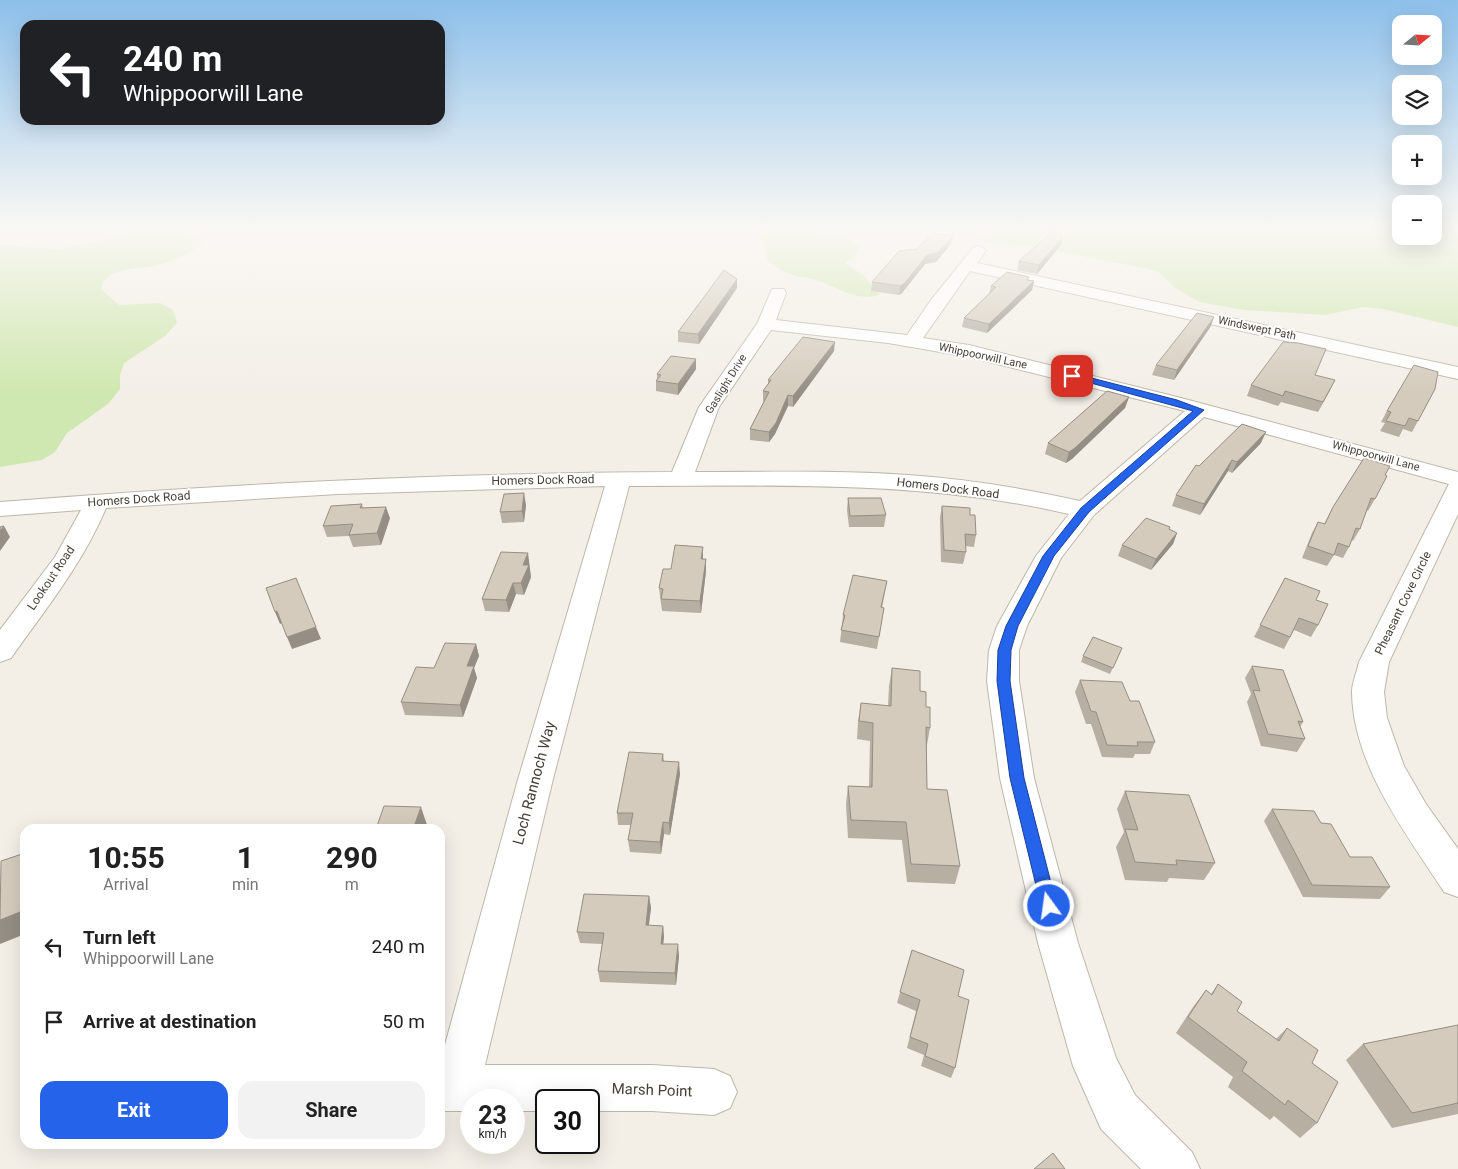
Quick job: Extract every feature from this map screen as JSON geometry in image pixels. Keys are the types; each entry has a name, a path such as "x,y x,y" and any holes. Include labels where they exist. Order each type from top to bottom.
{"street":[{"path":"912,341 955,283"},
{"name":"Windswept Path","path":"1044,283 1458,373"},
{"name":"Gaslight Drive","path":"681,479 709,407 766,324 778,293"},
{"name":"Whippoorwill Lane","path":"766,324 912,341 1055,371 1458,479"},
{"path":"1175,1169 1118,1112 1096,1066 1058,943 1017,778 1003,681 1004,650 1012,626 1049,556 1085,510 1199,410"},
{"name":"Homers Dock Road","path":"0,509 344,485 619,478 736,478 908,482 1052,502 1085,510"},
{"name":"Loch Rannoch Way","path":"448,1089 503,900 576,624 619,478"},
{"name":"Pheasant Cove Circle","path":"1458,488 1374,662 1368,691 1374,731 1384,760 1407,802 1458,880"},
{"name":"Lookout Road","path":"0,651 60,569 90,518 97,501"},
{"name":"Marsh Point","path":"448,1089 652,1088 714,1092"}],"green space":[{"path":"0,283 104,283 101,289 119,305 160,303 173,310 177,323 165,336 124,363 120,375 120,389 108,404 67,433 55,452 42,460 0,467"},
{"path":"824,283 870,283 879,295 862,297"},
{"path":"1170,283 1458,283 1458,327 1383,309 1363,307 1325,315 1244,310 1200,302 1175,288"}],"building":[{"path":"715,283 734,283 698,334 678,332"},
{"path":"876,283 905,283 900,286"},
{"path":"995,283 1032,283 989,324 964,318 996,287 991,286"},
{"path":"1197,313 1214,317 1177,370 1156,365"},
{"path":"803,337 835,342 793,396 788,395 776,423 769,432 750,429 769,392 763,391 771,380 768,380"},
{"path":"1283,342 1326,349 1315,375 1335,380 1323,402 1285,391 1283,396 1251,385"},
{"path":"671,356 696,359 678,384 656,381 661,375 657,374"},
{"path":"1414,365 1438,372 1435,389 1418,421 1409,418 1405,426 1386,421 1391,412 1387,411"},
{"path":"1107,391 1129,397 1069,452 1048,443"},
{"path":"1242,424 1266,432 1237,462 1232,460 1204,504 1176,495 1196,465 1199,466"},
{"path":"1364,458 1390,466 1375,499 1371,498 1360,529 1356,528 1349,547 1338,543 1334,555 1308,546 1318,522 1325,524 1333,507"},
{"path":"524,493 522,511 500,512 504,494"},
{"path":"848,498 881,498 886,515 850,516"},
{"path":"362,504 360,508 386,507 377,533 349,535 353,524 323,526 331,506"},
{"path":"942,506 970,508 970,515 975,515 976,535 965,534 966,552 944,550"},
{"path":"1146,518 1170,527 1169,529 1177,533 1156,559 1122,545"},
{"path":"675,545 703,547 701,559 706,559 700,601 661,599 663,589 659,588 663,569 671,569"},
{"path":"501,552 528,553 523,565 529,565 521,583 513,583 506,600 482,599"},
{"path":"853,575 887,581 881,607 884,608 879,637 841,630"},
{"path":"296,578 316,627 287,637 266,588"},
{"path":"1285,578 1320,591 1316,600 1328,604 1318,625 1299,618 1290,637 1260,625"},
{"path":"1093,637 1122,648 1113,668 1083,656"},
{"path":"445,643 476,644 467,666 474,666 460,705 401,702 416,667 434,668"},
{"path":"1252,666 1283,670 1303,722 1298,721 1305,739 1268,734 1253,690 1260,691"},
{"path":"892,668 920,671 920,691 926,692 926,707 930,707 930,728 926,727 927,789 947,790 960,866 911,864 906,822 851,820 848,786 872,787 873,723 859,721 861,703 891,706"},
{"path":"1080,680 1122,682 1130,701 1139,701 1155,742 1137,742 1138,746 1107,745 1096,712 1091,711"},
{"path":"629,752 663,754 662,761 679,762 669,823 663,822 660,842 628,840 633,813 617,813"},
{"path":"1125,791 1189,795 1215,863 1176,860 1177,865 1135,862 1125,829 1138,830"},
{"path":"384,806 421,807 415,824 378,824"},
{"path":"1272,809 1314,811 1321,823 1331,824 1350,857 1372,857 1390,887 1312,885"},
{"path":"20,855 20,912 0,920 1,861"},
{"path":"584,894 649,896 646,925 663,926 661,944 678,944 675,973 598,971 604,933 577,932"},
{"path":"912,950 964,970 958,996 969,1000 955,1068 925,1056 928,1044 910,1037 920,1000 900,992"},
{"path":"1218,984 1242,1002 1237,1011 1279,1041 1287,1028 1318,1050 1312,1063 1338,1082 1317,1123 1288,1100 1285,1105 1242,1071 1247,1062 1188,1017 1206,990 1212,995"},
{"path":"1458,1025 1458,1103 1412,1113 1363,1044"},
{"path":"1053,1153 1065,1169 1034,1169"}],"route":[{"path":"1049,906 1017,778 1003,681 1004,650 1012,626 1049,556 1085,510 1122,480 1199,410 1072,376"}]}
